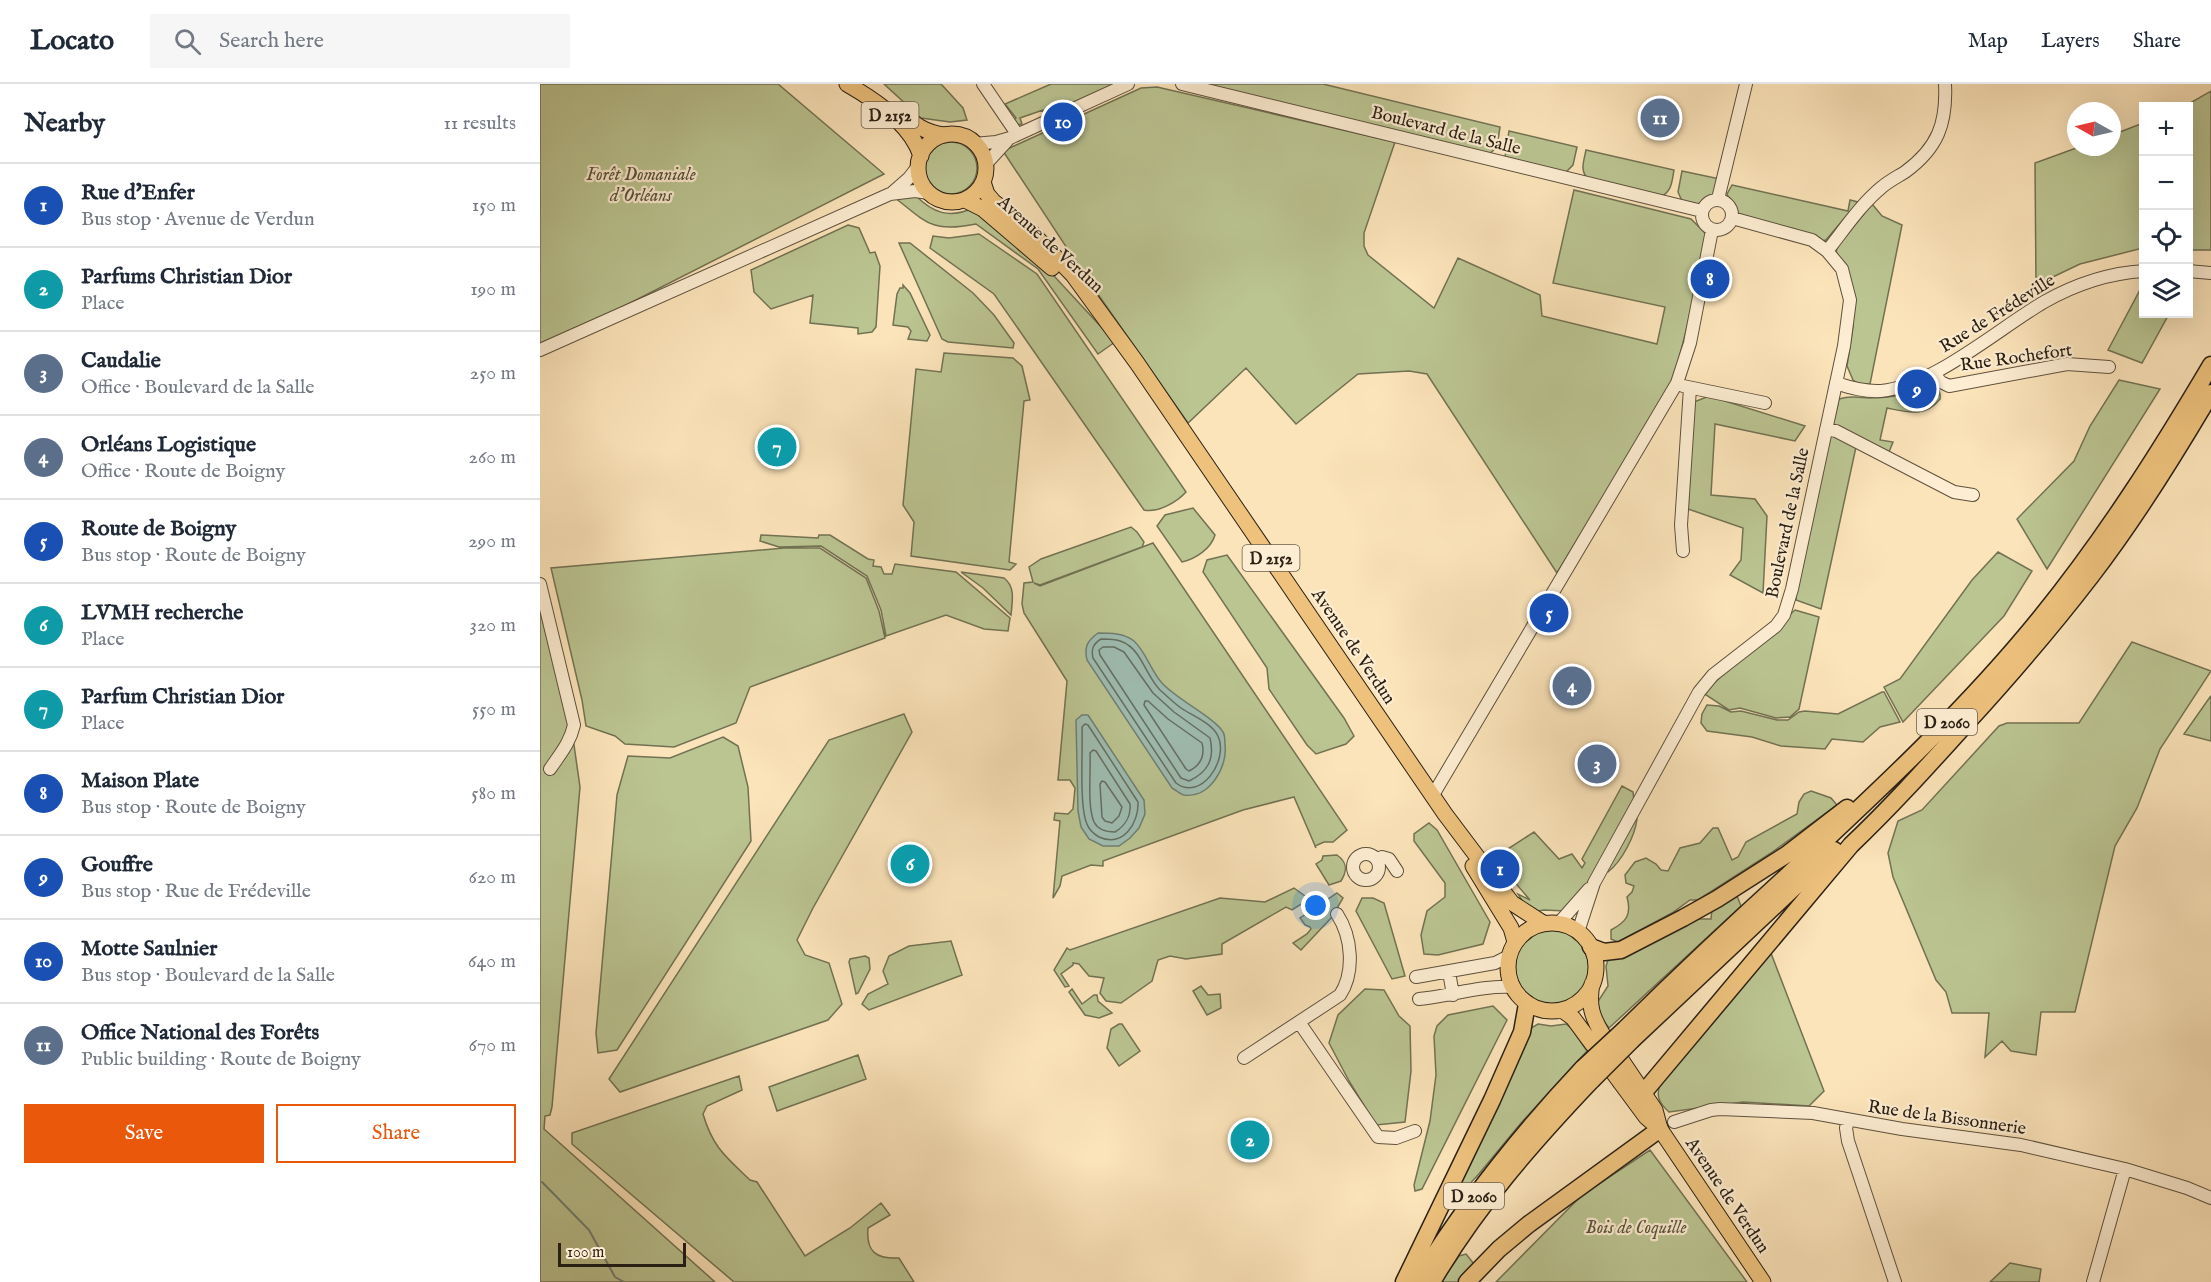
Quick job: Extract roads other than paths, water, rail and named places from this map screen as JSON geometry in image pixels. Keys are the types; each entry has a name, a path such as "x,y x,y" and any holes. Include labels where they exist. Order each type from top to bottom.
{"highway":[{"name":"D 2060","path":"1629,1034 1728,930 1860,810 1976,692 2041,618 2103,536 2171,433 2211,366"},
{"name":"D 2060","path":"1417,1282 1458,1219 1538,1116 1900,788 2004,682 2091,576 2156,484 2211,393"},
{"path":"1618,1071 1637,1091 1644,1092 1851,845 1888,810 1964,725"},
{"path":"1591,947 1604,952 1621,950 1717,899 1786,855 1930,739"},
{"path":"1404,1282 1518,1042 1526,1017 1527,1004"},
{"name":"D 2060","path":"1432,1282 1482,1206 1587,1074"},
{"path":"1467,1282 1499,1249 1529,1224 1667,1125"}],"main road":[{"name":"D 2152","path":"847,84 889,114 916,143 920,161"},
{"name":"D 2152","path":"862,84 919,128 934,134 945,135"},
{"path":"955,134 967,138 979,147 985,159 985,176 973,195 965,200 945,202 937,199 929,193 920,180 920,161 924,148 935,139 945,135 955,134"},
{"name":"Avenue de Verdun","path":"982,182 993,201 1031,232 1073,275 1137,363 1445,814 1512,903 1543,923"},
{"name":"Avenue de Verdun","path":"965,200 984,209 1009,229 1107,322"},
{"name":"Avenue de Verdun","path":"1445,814 1459,844 1511,928 1512,949"},
{"path":"1562,1010 1598,1040 1590,999 1595,971 1595,959 1591,947 1578,932 1559,923 1543,923 1528,929 1512,949 1508,972 1513,987 1527,1004 1543,1010 1562,1010 1576,1003 1586,994 1592,983"},
{"name":"Avenue de Verdun","path":"1618,1071 1646,1117 1667,1125"},
{"name":"Avenue de Verdun","path":"1644,1092 1667,1125 1763,1282"}],"street":[{"path":"983,84 1014,136"},
{"path":"974,144 996,142 1014,136 1128,84"},
{"name":"Boulevard de la Salle","path":"1182,84 1702,210"},
{"path":"1718,199 1746,84"},
{"path":"1827,251 1869,199 1922,159 1942,127 1946,106 1945,84"},
{"path":"985,165 999,148 1014,136"},
{"path":"891,194 909,178 920,161"},
{"path":"540,350 891,194 915,191 929,193"},
{"path":"1718,199 1729,205 1732,218 1730,223 1722,229 1712,230 1704,224 1702,210 1709,201 1718,199"},
{"name":"Boulevard de la Salle","path":"1578,932 1594,883 1699,692 1713,675 1776,626 1784,615 1792,590 1848,323 1850,300 1842,269 1827,251 1805,237 1732,218"},
{"path":"1432,795 1677,383 1690,343 1712,230"},
{"path":"2193,271 2211,273"},
{"name":"Rue de Frédeville","path":"1836,383 1865,391 1901,387 1934,374 2067,290 2092,280 2139,272"},
{"name":"Rue Rochefort","path":"1934,374 1941,382 1949,386 2067,364 2109,367"},
{"path":"1677,383 1690,388 1765,403"},
{"path":"1683,551 1681,525 1690,388"},
{"path":"1826,429 1836,431 1954,492 1973,495"},
{"path":"540,584 574,725 572,737 550,769"},
{"path":"1377,860 1382,857 1389,859 1397,871"},
{"name":"Boulevard de la Salle","path":"1559,923 1594,883"},
{"path":"1244,1058 1340,995 1347,984 1350,953 1341,920 1337,914"},
{"path":"1416,977 1495,963 1512,949"},
{"path":"1449,972 1453,995"},
{"path":"1419,999 1498,986 1513,987"},
{"path":"1299,1022 1378,1137 1396,1138 1416,1131"},
{"name":"Rue de la Bissonnerie","path":"1667,1125 1711,1110 1737,1108 1813,1113 1848,1121 2021,1144 2125,1169 2187,1188 2211,1198"},
{"path":"1848,1121 1846,1128 1848,1141 1895,1282"},
{"path":"2093,1282 2125,1169"}],"water":[{"path":"1098,633 1121,635 1134,641 1162,683 1223,732 1225,754 1223,763 1220,772 1209,787 1193,795 1184,795 1172,788 1087,660 1087,645"},
{"path":"1082,715 1088,715 1144,800 1145,814 1139,828 1119,846 1103,846 1089,839 1081,827 1078,811 1076,720"}],"waterway":[{"path":"542,1182 589,1230 615,1277 624,1282"}],"place":[{"name":"Office National des Forêts","path":"1660,118"},
{"name":"Motte Saulnier","path":"1063,122"},
{"name":"Maison Plate","path":"1710,279"},
{"name":"Gouffre","path":"1917,389"},
{"name":"Parfum Christian Dior","path":"777,447"},
{"name":"Route de Boigny","path":"1549,613"},
{"name":"Orléans Logistique","path":"1572,686"},
{"name":"Caudalie","path":"1597,764"},
{"name":"LVMH recherche","path":"910,864"},
{"name":"Rue d'Enfer","path":"1500,869"},
{"name":"Parfums Christian Dior","path":"1250,1140"}],"park label":[{"name":"Forêt Domaniale d'Orléans","path":"641,184"},
{"name":"Bois de Coquille","path":"1636,1227"}]}
